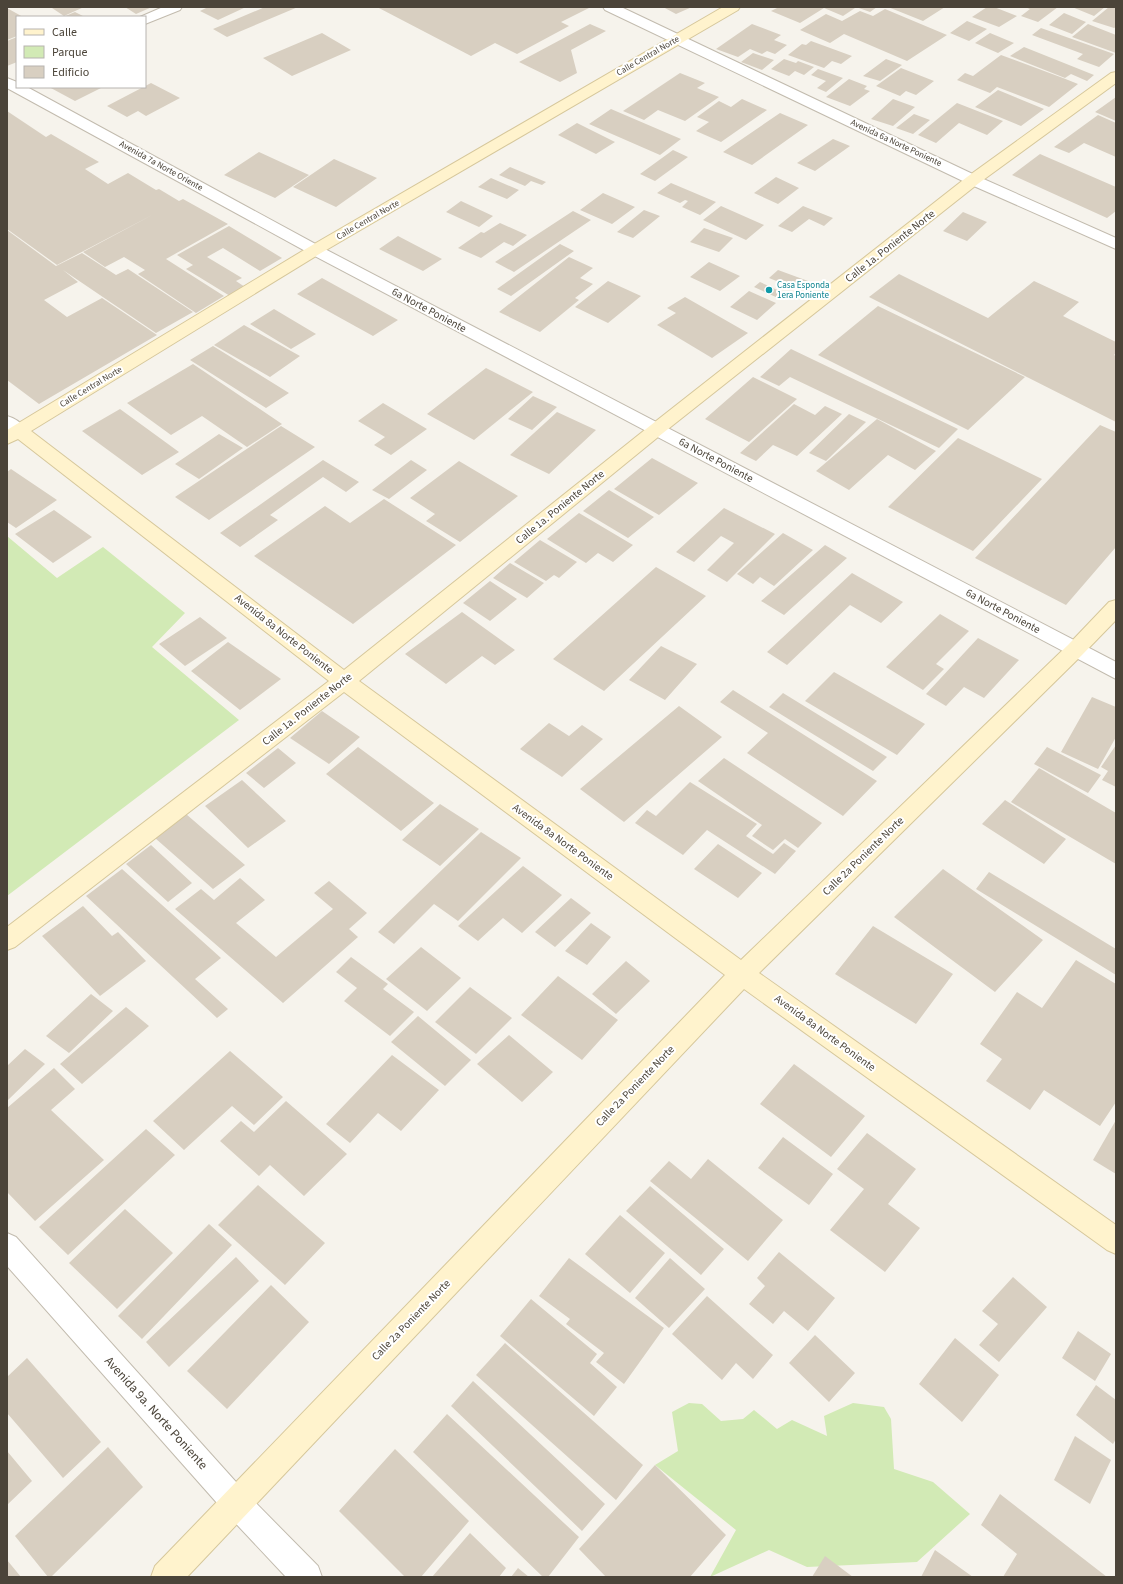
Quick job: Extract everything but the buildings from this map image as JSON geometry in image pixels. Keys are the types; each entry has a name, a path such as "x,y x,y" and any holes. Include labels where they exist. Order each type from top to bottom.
{"main road":[{"name":"Calle Central Norte","path":"11,431 315,250 733,7"},
{"name":"Calle 1a. Poniente Norte","path":"7,940 344,681 657,429 973,180 1116,76"},
{"name":"Avenida 8a Norte Poniente","path":"11,431 344,681 742,974 1116,1241"},
{"name":"Calle 2a Poniente Norte","path":"166,1577 235,1502 742,974 1075,650 1116,607"}],"street":[{"path":"146,20 175,7"},
{"name":"Avenida 6a Norte Poniente","path":"610,7 973,180 1116,244"},
{"path":"7,80 16,76"},
{"name":"Avenida 7a Norte Oriente","path":"7,80 16,85"},
{"name":"Avenida 7a Norte Oriente","path":"21,88 315,250"},
{"name":"6a Norte Poniente","path":"315,250 1116,671"},
{"name":"Avenida 9a. Norte Poniente","path":"7,1246 235,1502 307,1577"}],"green space":[{"path":"7,536 57,578 103,547 185,613 152,647 239,720 7,896"},
{"path":"689,1403 702,1404 721,1421 743,1419 754,1410 777,1429 792,1420 827,1436 824,1416 853,1403 884,1407 891,1419 894,1469 933,1482 970,1514 917,1562 807,1567 769,1550 710,1577 736,1530 655,1465 678,1451 672,1412"}],"place":[{"name":"Casa Esponda 1era Poniente","path":"769,290"}]}
